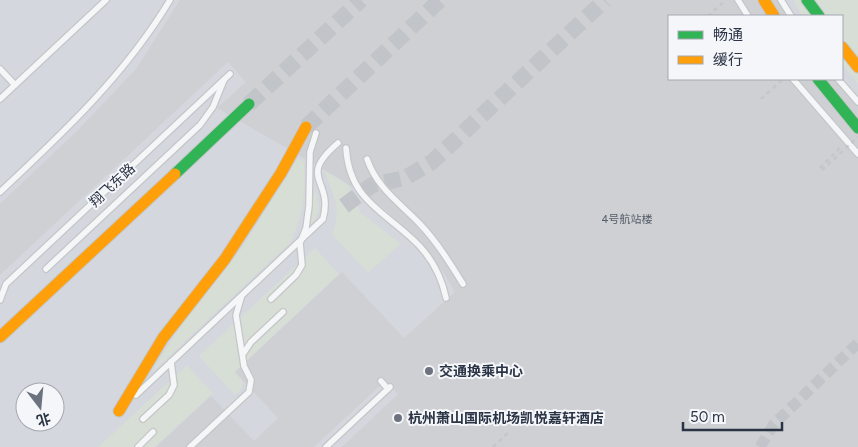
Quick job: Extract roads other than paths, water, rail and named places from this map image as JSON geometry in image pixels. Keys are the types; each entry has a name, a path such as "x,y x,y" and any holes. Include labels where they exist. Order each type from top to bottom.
{"main road":[{"path":"764,0 773,15"},
{"path":"807,0 818,15"},
{"path":"843,48 858,67"},
{"path":"819,80 858,128"},
{"path":"0,337 248,104"},
{"path":"119,411 163,338 225,259 311,130"}],"lane":[{"path":"0,192 67,130 120,72 152,29 170,0"},
{"path":"738,0 747,15"},
{"path":"782,0 790,15"},
{"path":"0,99 104,1"},
{"path":"0,69 15,85"},
{"name":"翔飞东路","path":"0,300 6,284 228,76 213,108 200,125 46,269"},
{"path":"794,80 858,154"},
{"path":"839,80 858,102"},
{"path":"271,299 296,275 302,265 300,242 306,228 310,206 311,130"},
{"path":"119,411 323,219 326,208 325,195 317,175 319,163 324,155 338,143"},
{"path":"346,148 350,172 356,186 378,212 410,237 426,254 439,273 446,298"},
{"path":"366,159 380,186 420,224 439,246 463,284"},
{"path":"190,447 249,392 251,380 244,366 236,316 241,297"},
{"path":"243,354 252,342 283,312"},
{"path":"143,419 168,395 174,385 171,362"},
{"path":"326,447 389,388 381,381"},
{"path":"138,447 153,432"}],"tunnel":[{"path":"249,104 361,0"},
{"path":"306,127 440,0"},
{"path":"344,206 372,185 405,178 432,162 605,0"},
{"path":"760,447 774,424 858,343"}],"place":[{"name":"交通换乘中心","path":"429,371"},
{"name":"杭州萧山国际机场凯悦嘉轩酒店","path":"398,418"}]}
